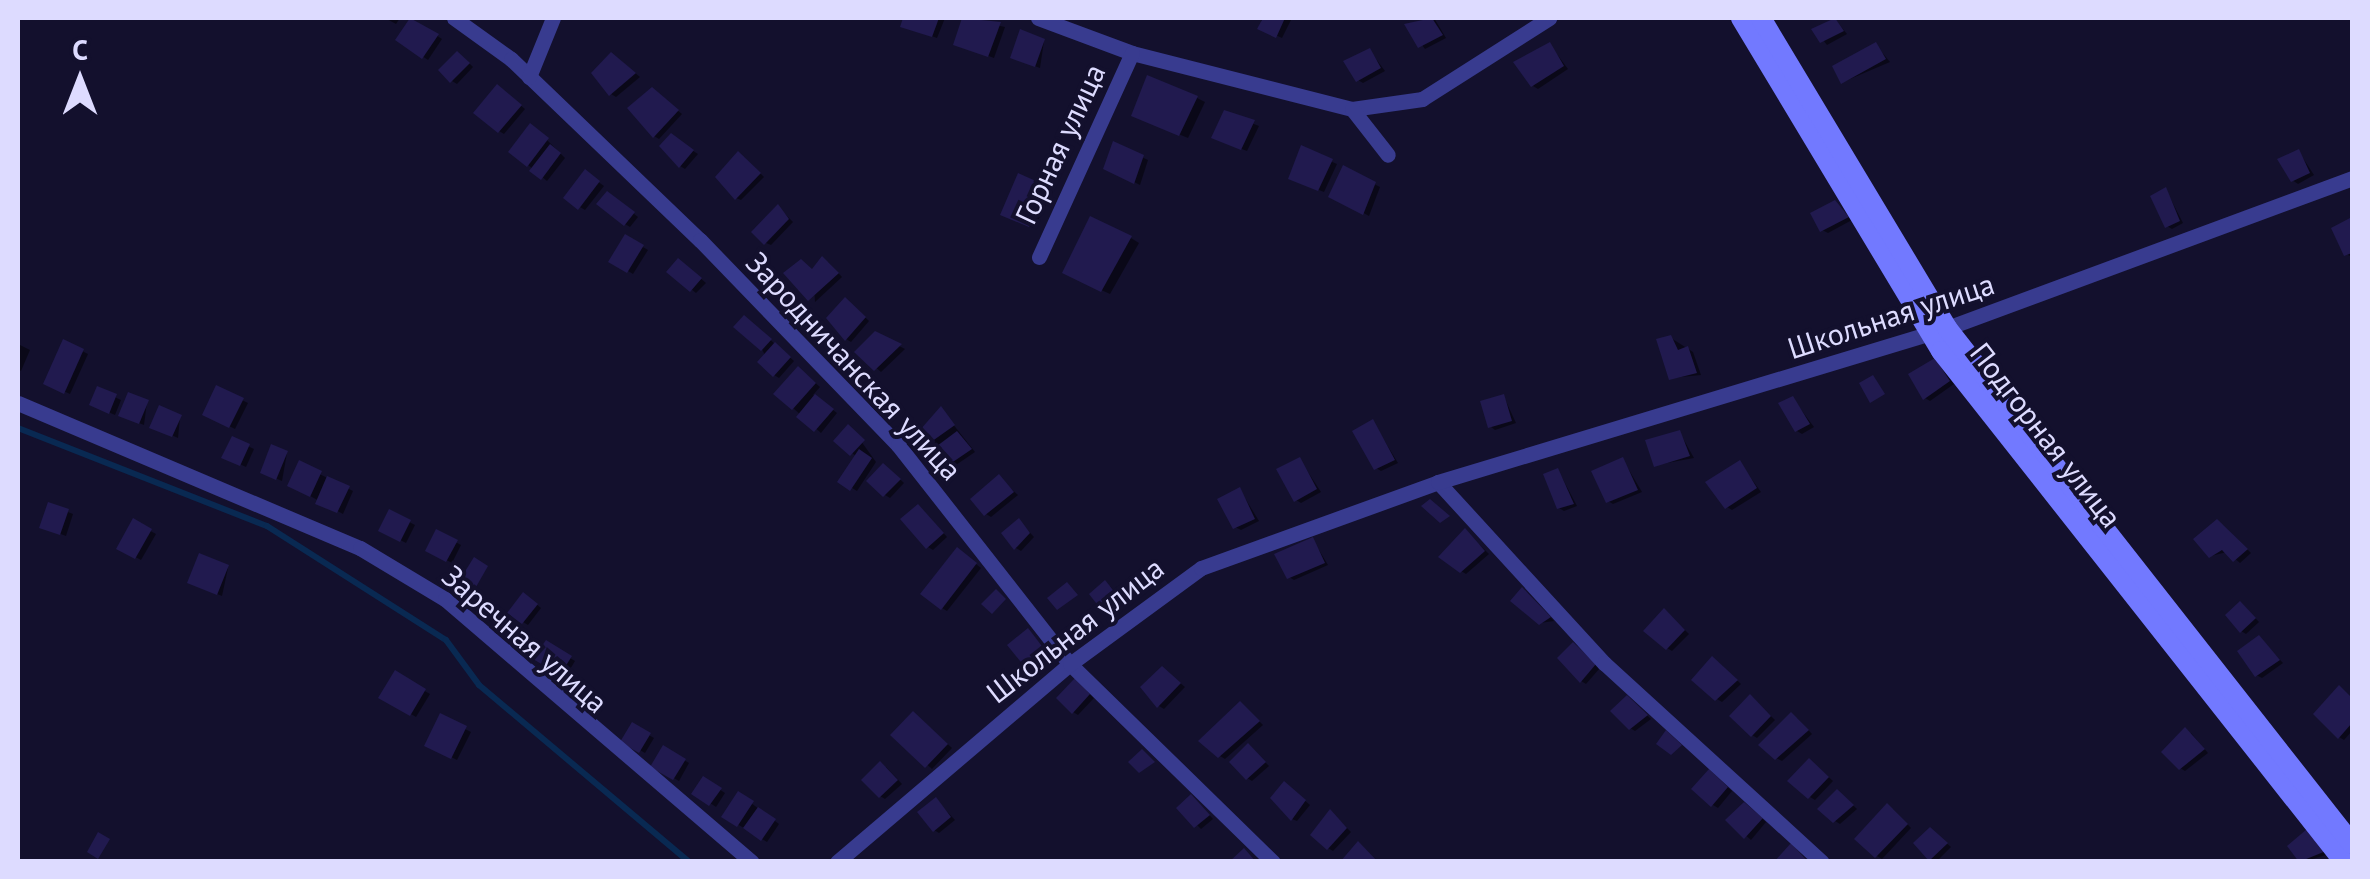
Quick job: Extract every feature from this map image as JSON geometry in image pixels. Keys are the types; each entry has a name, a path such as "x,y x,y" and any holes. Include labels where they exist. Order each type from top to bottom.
{"street":[{"name":"Зародничанская улица","path":"454,18 529,77 898,445 1070,664 1273,862"},
{"path":"529,77 554,18"},
{"name":"Горная улица","path":"1038,18 1132,54 1352,109"},
{"path":"1388,155 1352,109 1422,99 1549,18"},
{"name":"Подгорная улица","path":"1741,18 1939,331 2344,862"},
{"name":"Подгорная улица","path":"1762,18 1939,331 2352,844"},
{"name":"Горная улица","path":"1039,257 1132,54"},
{"name":"Школьная улица","path":"837,862 1070,664 1201,568 1438,482 1939,331 2352,178"},
{"name":"Заречная улица","path":"18,404 360,548 444,599 752,862"},
{"path":"1438,482 1604,663 1822,862"}],"building":[{"path":"410,18 439,34 422,59 395,40"},
{"path":"903,18 939,18 932,37 900,27"},
{"path":"962,18 1001,22 988,57 953,45"},
{"path":"1263,18 1285,18 1276,38 1257,29"},
{"path":"1432,18 1443,35 1418,48 1404,24"},
{"path":"1835,18 1844,31 1820,43 1811,29"},
{"path":"1020,29 1045,39 1035,67 1010,58"},
{"path":"1550,42 1564,66 1531,87 1513,62"},
{"path":"1876,42 1886,59 1841,84 1832,66"},
{"path":"1370,48 1381,68 1356,82 1343,61"},
{"path":"457,51 470,63 450,83 438,70"},
{"path":"611,52 636,73 609,96 591,73"},
{"path":"1147,75 1198,96 1179,136 1131,116"},
{"path":"497,84 522,105 498,133 473,113"},
{"path":"652,87 679,110 653,138 627,108"},
{"path":"1224,110 1255,120 1241,150 1211,138"},
{"path":"530,123 549,138 527,167 508,152"},
{"path":"671,133 694,150 679,168 659,146"},
{"path":"1113,141 1144,155 1134,184 1103,169"},
{"path":"550,144 561,153 541,180 529,171"},
{"path":"1301,145 1333,159 1318,191 1288,179"},
{"path":"2299,149 2310,173 2291,182 2277,159"},
{"path":"738,151 761,173 735,200 715,177"},
{"path":"1343,165 1376,182 1363,215 1328,197"},
{"path":"585,169 600,181 578,210 563,198"},
{"path":"1018,173 1049,187 1029,227 1000,215"},
{"path":"2166,187 2180,221 2165,228 2150,196"},
{"path":"607,191 635,212 624,226 596,204"},
{"path":"1835,200 1849,217 1820,232 1810,213"},
{"path":"778,204 789,219 764,245 751,232"},
{"path":"1090,216 1132,236 1101,292 1062,273"},
{"path":"2350,218 2352,253 2344,256 2331,228"},
{"path":"625,234 644,245 627,273 608,262"},
{"path":"822,256 839,273 808,301 783,273 801,259 812,269"},
{"path":"678,258 702,278 690,292 666,272"},
{"path":"845,297 866,317 845,341 826,318"},
{"path":"744,315 772,339 761,351 733,327"},
{"path":"875,331 902,344 874,371 854,352"},
{"path":"1671,335 1678,350 1688,346 1697,373 1669,380 1656,339"},
{"path":"63,339 84,349 64,394 43,384"},
{"path":"775,342 791,357 773,377 757,362"},
{"path":"1935,358 1950,381 1923,400 1908,374"},
{"path":"798,366 816,383 792,410 773,394"},
{"path":"1873,375 1885,394 1870,403 1859,383"},
{"path":"216,385 244,398 229,428 202,415"},
{"path":"97,386 117,394 109,414 89,405"},
{"path":"128,392 149,400 139,424 118,416"},
{"path":"815,394 834,409 814,432 796,417"},
{"path":"1504,394 1512,421 1488,428 1480,401"},
{"path":"1793,396 1810,424 1795,432 1778,403"},
{"path":"159,405 182,415 172,437 149,428"},
{"path":"941,406 955,425 931,442 920,430"},
{"path":"1373,419 1395,460 1374,470 1352,431"},
{"path":"848,424 865,440 850,456 833,441"},
{"path":"1680,430 1690,456 1654,467 1645,440"},
{"path":"957,431 972,449 947,466 933,449"},
{"path":"232,436 250,444 240,466 221,458"},
{"path":"271,444 288,451 276,480 260,473"},
{"path":"859,449 872,458 850,491 837,482"},
{"path":"1300,457 1317,489 1294,502 1276,469"},
{"path":"1623,457 1638,490 1606,503 1591,471"},
{"path":"299,460 322,471 310,497 287,486"},
{"path":"1740,460 1757,488 1725,509 1705,482"},
{"path":"883,463 901,479 883,497 866,481"},
{"path":"1558,468 1574,504 1557,509 1543,474"},
{"path":"999,474 1014,492 984,516 970,499"},
{"path":"327,476 350,486 337,513 315,504"},
{"path":"1240,487 1255,519 1233,529 1217,499"},
{"path":"1430,499 1450,516 1440,523 1421,506"},
{"path":"48,502 69,509 60,535 39,528"},
{"path":"918,504 944,533 926,549 900,519"},
{"path":"389,509 411,520 400,542 378,531"},
{"path":"133,518 152,529 135,559 116,549"},
{"path":"1019,518 1030,533 1014,550 1001,533"},
{"path":"2217,519 2248,549 2233,562 2222,550 2209,558 2193,539"},
{"path":"1465,528 1485,551 1460,573 1438,557"},
{"path":"436,529 458,540 446,562 425,551"},
{"path":"1313,537 1325,563 1287,579 1274,554"},
{"path":"957,547 977,563 941,610 920,594"},
{"path":"199,553 229,565 217,595 187,583"},
{"path":"474,557 488,566 476,587 461,578"},
{"path":"1105,580 1121,600 1103,612 1089,594"},
{"path":"1067,582 1078,595 1057,610 1047,598"},
{"path":"1522,587 1551,617 1539,625 1510,601"},
{"path":"996,589 1006,599 992,614 981,604"},
{"path":"523,592 538,604 522,624 507,613"},
{"path":"2240,601 2256,618 2240,633 2225,615"},
{"path":"1664,608 1685,630 1666,650 1643,631"},
{"path":"1028,628 1045,650 1025,667 1007,645"},
{"path":"2259,635 2280,660 2255,677 2237,651"},
{"path":"546,640 572,656 560,675 533,659"},
{"path":"1573,642 1596,664 1580,683 1557,658"},
{"path":"1712,656 1738,680 1715,701 1691,680"},
{"path":"1162,666 1181,683 1157,708 1140,687"},
{"path":"395,670 426,689 410,716 378,698"},
{"path":"1075,678 1090,694 1072,714 1056,698"},
{"path":"2339,685 2352,698 2352,723 2338,739 2313,714"},
{"path":"1750,694 1771,716 1751,737 1729,716"},
{"path":"1627,695 1648,715 1629,730 1610,711"},
{"path":"1240,701 1260,721 1218,758 1198,741"},
{"path":"913,711 948,744 925,768 890,735"},
{"path":"1791,712 1809,730 1775,760 1758,745"},
{"path":"440,713 467,726 451,759 424,746"},
{"path":"632,722 651,733 639,753 620,742"},
{"path":"2185,727 2205,749 2179,770 2161,752"},
{"path":"1666,730 1682,745 1671,755 1656,744"},
{"path":"1248,743 1266,762 1246,780 1229,762"},
{"path":"663,745 686,759 673,780 650,767"},
{"path":"1142,749 1155,762 1139,773 1128,762"},
{"path":"1809,758 1829,777 1808,799 1787,781"},
{"path":"880,761 898,780 879,798 861,780"},
{"path":"1709,769 1728,787 1711,807 1691,789"},
{"path":"703,776 722,788 709,806 691,794"},
{"path":"1284,781 1306,800 1291,821 1270,798"},
{"path":"1837,789 1854,805 1833,823 1817,809"},
{"path":"738,791 754,801 737,827 721,817"},
{"path":"1191,794 1210,815 1194,828 1176,808"},
{"path":"936,797 951,817 933,832 917,812"},
{"path":"1744,802 1763,818 1744,839 1725,820"},
{"path":"1887,803 1908,824 1875,858 1854,839"},
{"path":"758,807 776,819 761,841 743,828"},
{"path":"1330,809 1347,828 1327,850 1310,835"},
{"path":"1930,827 1948,843 1929,861 1913,843"},
{"path":"2307,829 2326,851 2299,862 2287,846"},
{"path":"98,832 110,839 98,859 87,852"},
{"path":"1358,841 1378,862 1340,862"},
{"path":"1791,843 1808,862 1774,862"},
{"path":"1244,848 1256,862 1229,862"}],"waterway":[{"path":"18,428 267,526 446,640 479,685 689,862"}]}
